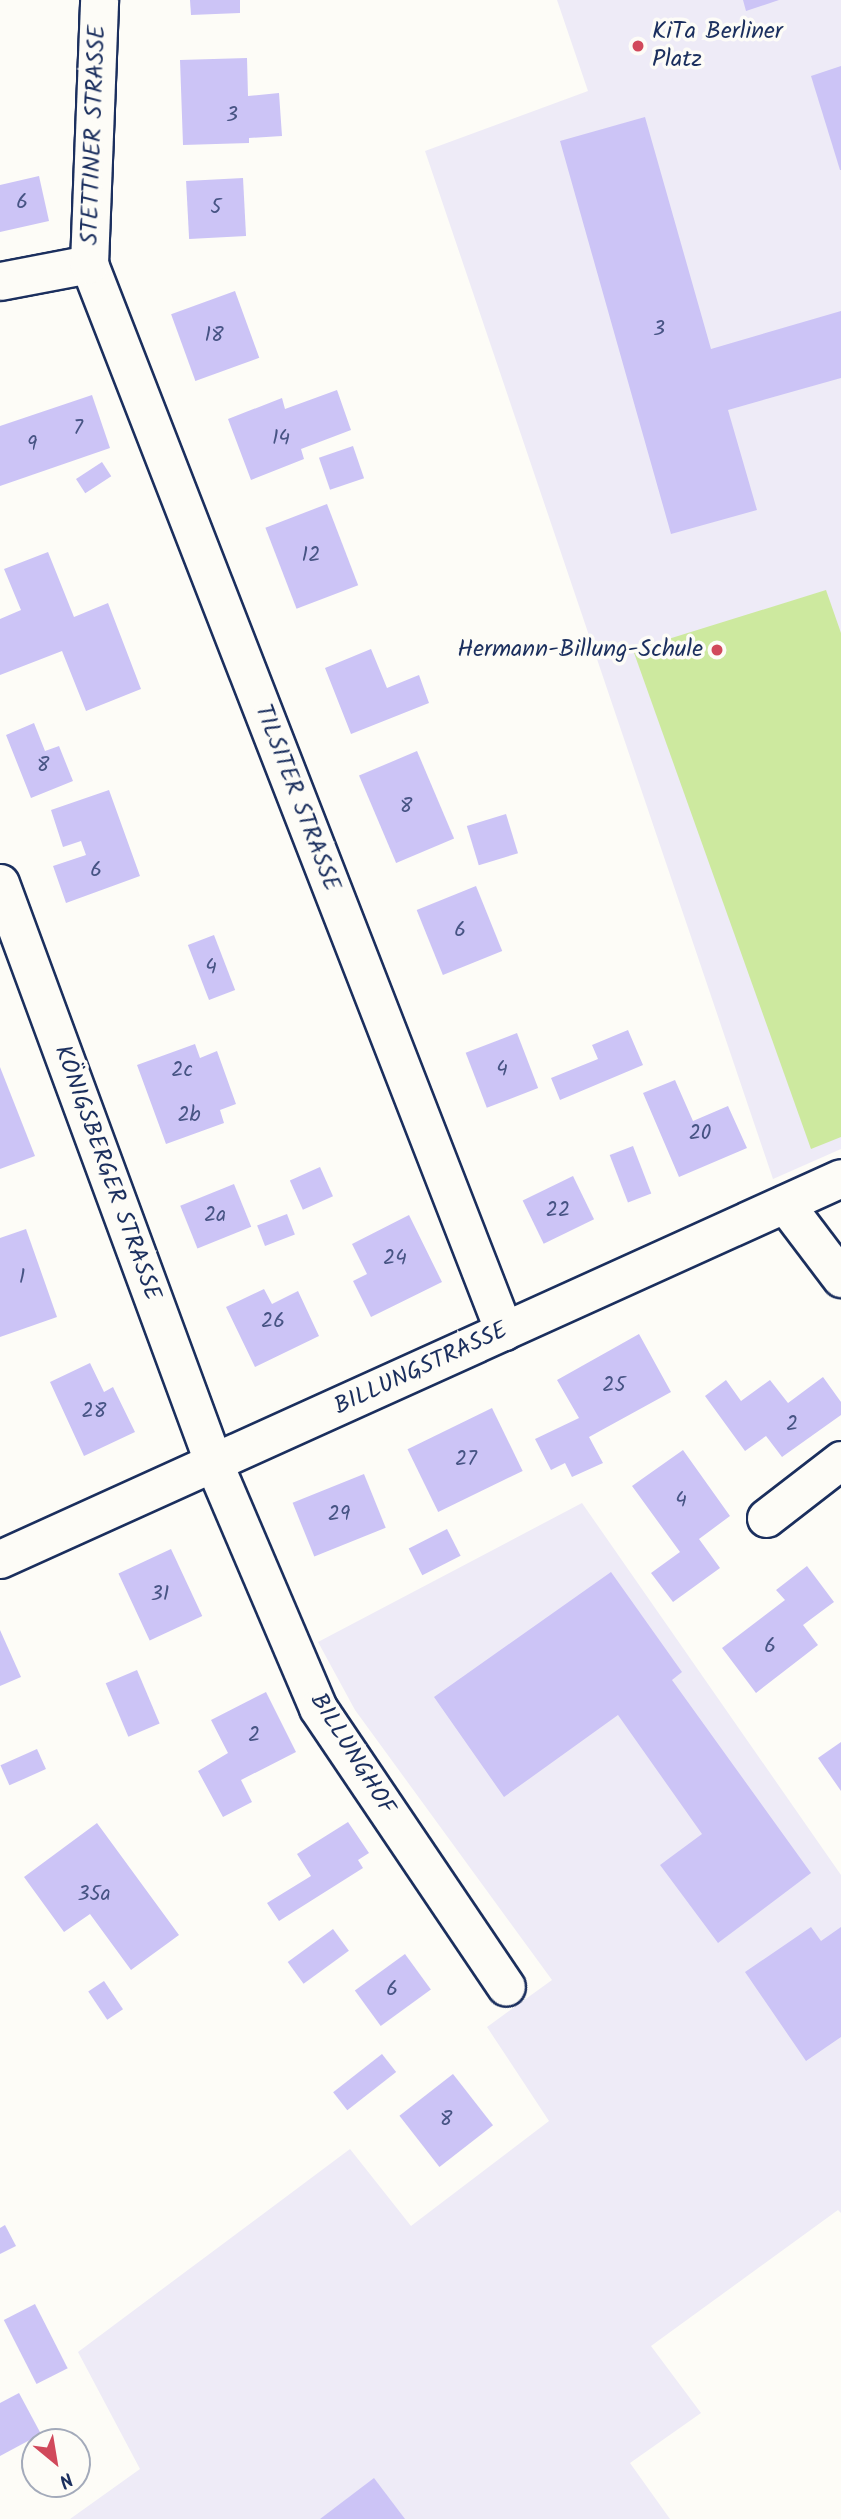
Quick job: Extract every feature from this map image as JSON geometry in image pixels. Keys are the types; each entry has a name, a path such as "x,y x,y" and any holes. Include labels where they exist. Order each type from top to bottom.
{"street":[{"name":"STETTINER STRASSE","path":"0,281 89,264 99,0"},
{"name":"TILSITER STRASSE","path":"89,264 504,1331"},
{"name":"KÖNIGSBERGER STRASSE","path":"0,883 214,1464"},
{"name":"BILLUNGSTRASSE","path":"0,1559 841,1178"},
{"path":"785,1204 841,1278"},
{"path":"766,1518 841,1461"},
{"name":"BILLUNGHOF","path":"214,1464 318,1708 506,1987"}],"shaded area":[{"name":"Hermann-Billung-Schule","path":"557,0 841,0 841,1149 773,1179 425,151 588,91"},
{"path":"582,1503 841,1875 841,2213 838,2210 651,2346 701,2413 630,2463 670,2519 70,2519 140,2469 78,2352 350,2149 411,2226 549,2121 487,2027 552,1980 355,1710 318,1642"}],"green space":[{"path":"826,590 841,633 841,1137 811,1149 633,650"}],"building":[{"path":"190,0 240,0 240,13 191,15"},
{"path":"743,0 779,0 746,11"},
{"path":"247,58 248,96 279,93 282,136 249,138 249,143 183,145 180,60"},
{"path":"841,66 841,170 840,170 811,76"},
{"path":"645,117 711,349 841,311 841,378 728,410 757,510 671,534 560,141"},
{"path":"39,176 49,221 0,232 0,185"},
{"path":"243,178 246,236 189,239 186,181"},
{"path":"235,291 259,358 195,381 171,314"},
{"path":"337,390 351,430 301,449 304,459 251,480 228,419 282,398 285,409"},
{"path":"92,395 110,448 0,486 0,426"},
{"path":"353,446 364,478 330,490 319,458"},
{"path":"102,462 111,476 85,493 76,479"},
{"path":"327,504 358,585 297,609 265,528"},
{"path":"48,552 74,617 108,603 141,689 86,711 62,651 0,675 0,619 21,610 4,569"},
{"path":"371,649 387,688 419,675 429,703 351,734 325,668"},
{"path":"34,723 45,751 59,746 73,781 31,798 6,735"},
{"path":"417,751 454,838 396,863 359,776"},
{"path":"109,790 140,876 66,903 53,866 86,855 81,841 63,847 51,810"},
{"path":"506,814 518,853 479,865 467,826"},
{"path":"476,886 502,951 443,975 417,910"},
{"path":"214,935 235,990 209,1000 188,945"},
{"path":"628,1030 643,1065 560,1100 551,1078 598,1059 592,1045"},
{"path":"517,1033 538,1088 487,1108 466,1053"},
{"path":"195,1044 200,1058 217,1051 236,1104 220,1110 224,1123 166,1144 137,1065"},
{"path":"0,1067 35,1156 0,1169"},
{"path":"675,1080 693,1121 728,1106 747,1148 679,1177 643,1093"},
{"path":"633,1146 651,1194 628,1203 610,1155"},
{"path":"320,1167 333,1196 303,1210 290,1180"},
{"path":"573,1176 594,1219 544,1244 523,1201"},
{"path":"234,1184 251,1227 197,1248 180,1206"},
{"path":"287,1214 295,1235 265,1246 257,1225"},
{"path":"409,1215 442,1282 371,1317 353,1281 367,1274 352,1244"},
{"path":"26,1229 57,1317 0,1337 0,1238"},
{"path":"264,1289 272,1304 298,1291 319,1336 255,1367 226,1307"},
{"path":"639,1334 671,1392 589,1437 603,1463 572,1477 565,1463 551,1470 535,1439 579,1418 557,1380"},
{"path":"90,1363 104,1392 113,1387 135,1432 84,1456 50,1382"},
{"path":"823,1377 841,1402 841,1415 782,1457 766,1436 745,1451 705,1396 726,1380 741,1401 770,1380 788,1403"},
{"path":"492,1408 523,1471 438,1512 408,1449"},
{"path":"683,1450 730,1516 699,1539 720,1568 673,1602 651,1573 680,1552 632,1486"},
{"path":"364,1474 386,1528 314,1557 293,1503"},
{"path":"447,1529 461,1556 422,1575 409,1549"},
{"path":"171,1549 202,1616 150,1641 118,1574"},
{"path":"807,1566 834,1602 803,1625 818,1645 756,1693 722,1648 785,1600 776,1590"},
{"path":"611,1572 682,1672 672,1680 811,1873 718,1943 660,1865 702,1834 618,1715 504,1797 434,1697"},
{"path":"0,1630 21,1677 0,1686"},
{"path":"137,1670 160,1723 128,1737 106,1683"},
{"path":"266,1692 296,1752 241,1780 252,1802 223,1817 198,1771 228,1753 211,1720"},
{"path":"841,1742 841,1791 818,1758"},
{"path":"37,1749 46,1769 9,1785 0,1765"},
{"path":"348,1822 369,1853 358,1860 363,1868 279,1921 267,1903 311,1876 297,1854"},
{"path":"97,1823 179,1935 131,1970 90,1914 64,1932 24,1877"},
{"path":"811,1927 821,1941 841,1927 841,2037 806,2061 745,1972"},
{"path":"333,1929 349,1951 304,1984 288,1962"},
{"path":"405,1954 431,1990 381,2026 355,1990"},
{"path":"104,1981 123,2009 107,2020 88,1992"},
{"path":"382,2054 396,2072 347,2110 333,2092"},
{"path":"453,2074 493,2125 439,2167 399,2116"},
{"path":"5,2225 16,2246 0,2254 0,2228"},
{"path":"35,2304 68,2368 37,2384 4,2320"},
{"path":"19,2393 38,2428 21,2428 21,2445 0,2456 0,2403"},
{"path":"374,2478 405,2519 320,2519"}],"place":[{"name":"KiTa Berliner Platz","path":"638,46"},
{"name":"Hermann-Billung-Schule","path":"717,650"}]}
